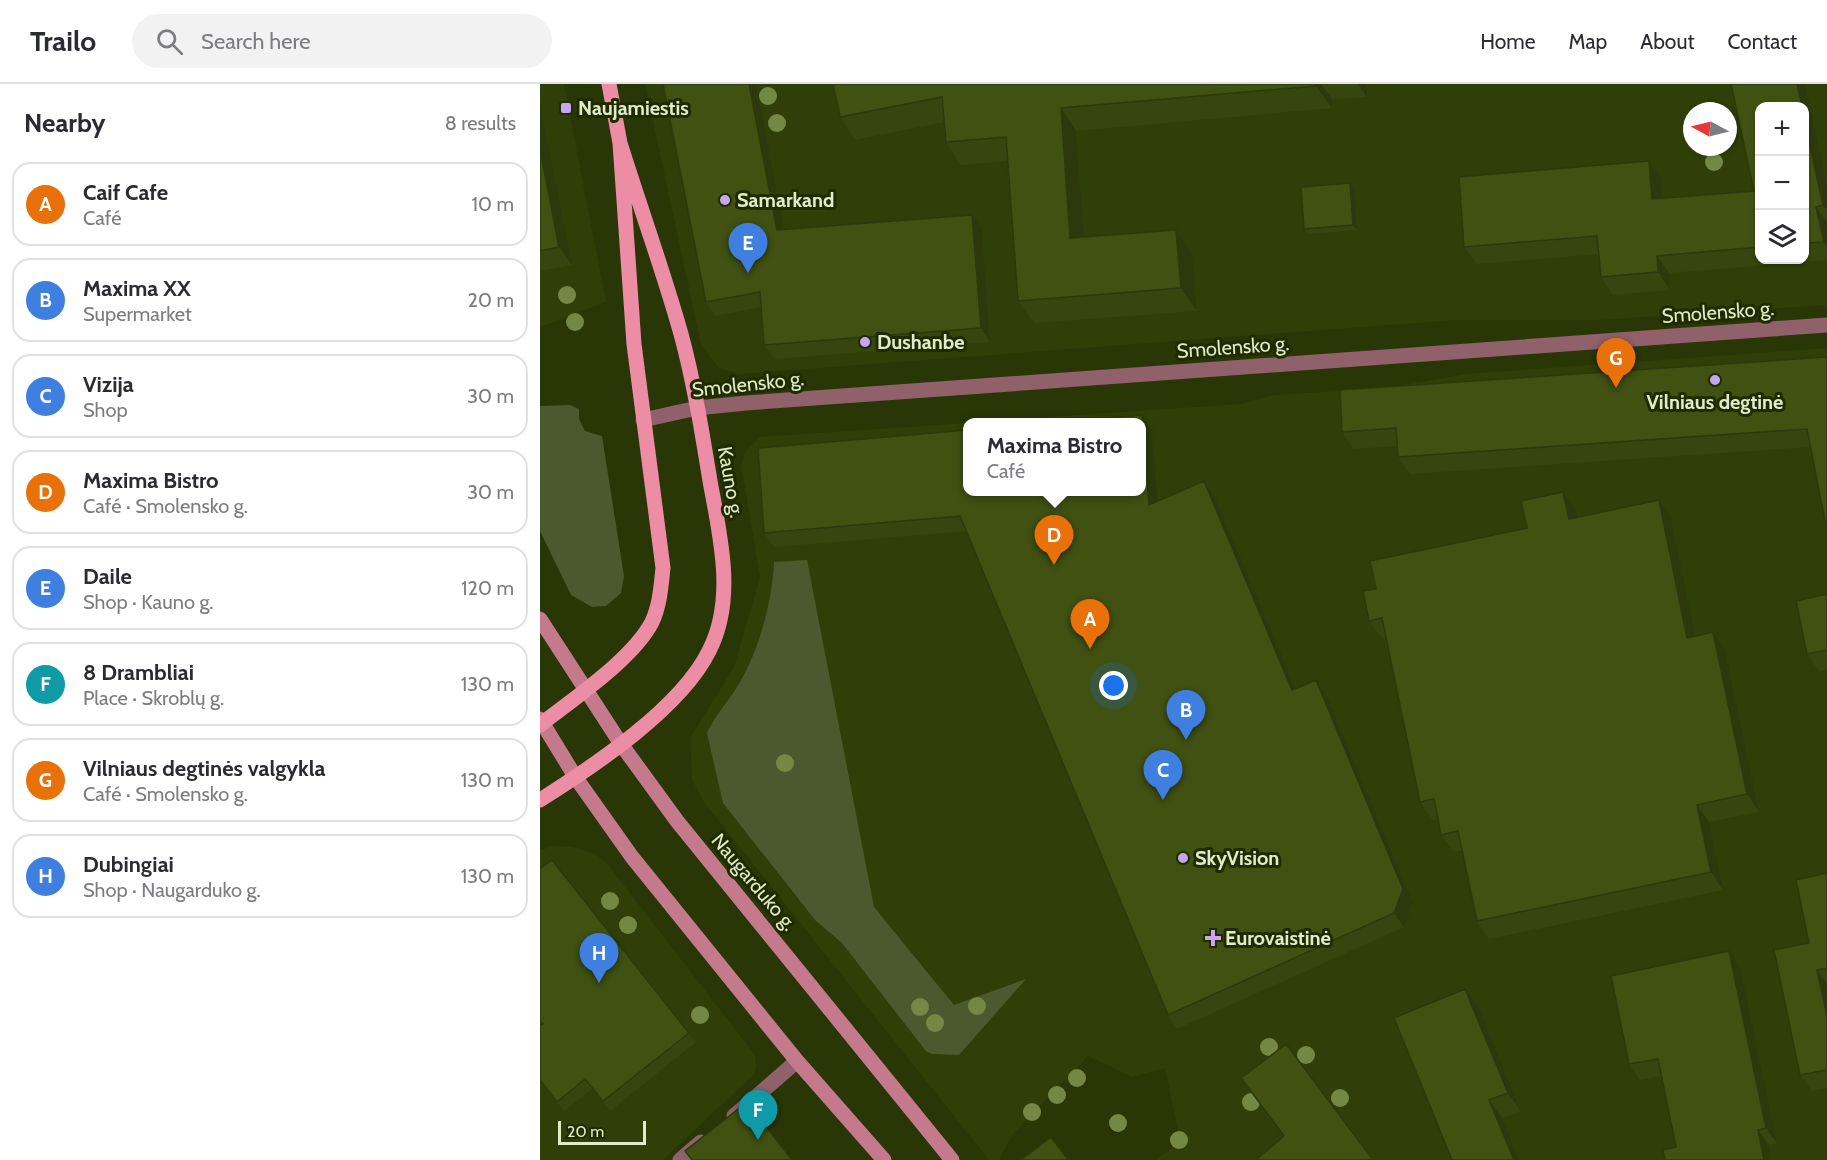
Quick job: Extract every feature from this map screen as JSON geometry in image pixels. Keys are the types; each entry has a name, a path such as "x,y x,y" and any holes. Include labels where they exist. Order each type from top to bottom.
{"main road":[{"name":"Kauno g.","path":"541,722 585,690 630,651 643,636 652,622 658,604 663,568 634,344 620,143 609,84"},
{"name":"Kauno g.","path":"540,800 576,778 621,744 672,699 694,675 710,650 722,612 724,571 698,408 681,334 620,143"},
{"name":"Naugarduko g.","path":"540,619 621,744 677,821 952,1160"},
{"path":"541,722 576,778 632,856 797,1061 884,1160"}],"street":[{"name":"Smolensko g.","path":"643,420 698,408 1827,325"},
{"path":"680,1160 797,1061"}],"shaded area":[{"path":"540,84 564,84 606,302 540,327"},
{"path":"645,84 1827,84 1827,305 1600,320 1456,320 738,374 719,368 701,345"},
{"path":"1827,348 1827,1160 1156,1160 1180,1141 1165,1068 1132,1077 1088,1056 1013,1134 999,1160 989,1160 703,801 692,779 690,738 734,667 760,577 741,465 745,452 760,437 963,423 963,496 1146,496 1146,418 1033,418 1241,404 1274,395 1387,388 1466,374"},
{"path":"570,405 579,409 579,419 585,431 602,436 624,576 621,593 606,606 592,607 571,595 540,531 540,406"},
{"path":"807,560 874,907 954,1005 1026,979 959,1055 932,1054 926,1051 842,943 815,920 723,803 707,733 740,682 759,639 771,593 774,562"},
{"path":"554,846 573,847 596,854 609,866 755,1055 756,1068 752,1076 663,1160 540,1160 540,850"}],"building":[{"path":"663,84 749,84 777,230 972,215 981,328 764,345 760,292 706,302"},
{"path":"833,84 1316,84 1316,86 1061,108 1070,238 1176,230 1181,288 1018,301 1006,137 946,142 942,97 840,117"},
{"path":"1731,84 1797,84 1801,102 1755,102 1755,247 1657,256 1658,272 1601,277 1597,236 1464,247 1459,177 1649,161 1652,199 1754,191 1737,112 1737,102 1735,102"},
{"path":"1809,142 1823,205 1816,207 1824,242 1809,243"},
{"path":"540,149 559,247 540,251"},
{"path":"1350,183 1353,225 1304,229 1301,187"},
{"path":"1827,357 1827,531 1807,429 1398,457 1396,428 1342,432 1340,390"},
{"path":"1142,415 1142,418 1110,418"},
{"path":"963,430 963,496 1146,496 1146,466 1149,505 1204,481 1292,690 1316,680 1403,889 1394,913 1168,1015 960,516 764,533 758,448"},
{"path":"1563,492 1569,519 1659,500 1687,638 1713,632 1747,794 1697,805 1711,872 1477,921 1458,831 1441,835 1434,799 1420,802 1382,618 1369,621 1363,591 1376,589 1370,561 1527,528 1521,501"},
{"path":"1827,594 1827,650 1807,654 1796,601"},
{"path":"552,860 689,1033 603,1101 585,1079 557,1102 540,1080 540,1026 543,1024 540,1021 540,869"},
{"path":"1827,873 1827,968 1817,970 1827,1016 1827,1070 1800,1075 1774,950 1809,943 1796,880"},
{"path":"1729,951 1766,1128 1758,1130 1764,1160 1665,1160 1663,1150 1676,1147 1658,1059 1629,1064 1611,976"},
{"path":"1465,989 1508,1093 1489,1100 1514,1160 1452,1160 1394,1018"},
{"path":"1286,1044 1373,1160 1256,1160 1284,1136 1241,1078"},
{"path":"747,1102 792,1160 692,1160 685,1151"},
{"path":"1051,1137 1068,1160 1021,1160"}],"place":[{"name":"Naujamiestis","path":"566,108"},
{"name":"Samarkand","path":"725,200"},
{"name":"Daile","path":"748,273"},
{"name":"Dushanbe","path":"865,342"},
{"name":"Vilniaus degtinė","path":"1715,380"},
{"name":"Vilniaus degtinės valgykla","path":"1616,388"},
{"name":"Maxima Bistro","path":"1054,565"},
{"name":"Caif Cafe","path":"1090,649"},
{"name":"Maxima XX","path":"1186,740"},
{"name":"Vizija","path":"1163,800"},
{"name":"SkyVision","path":"1183,858"},
{"name":"Eurovaistinė","path":"1213,938"},
{"name":"Dubingiai","path":"599,983"},
{"name":"8 Drambliai","path":"758,1140"}]}
